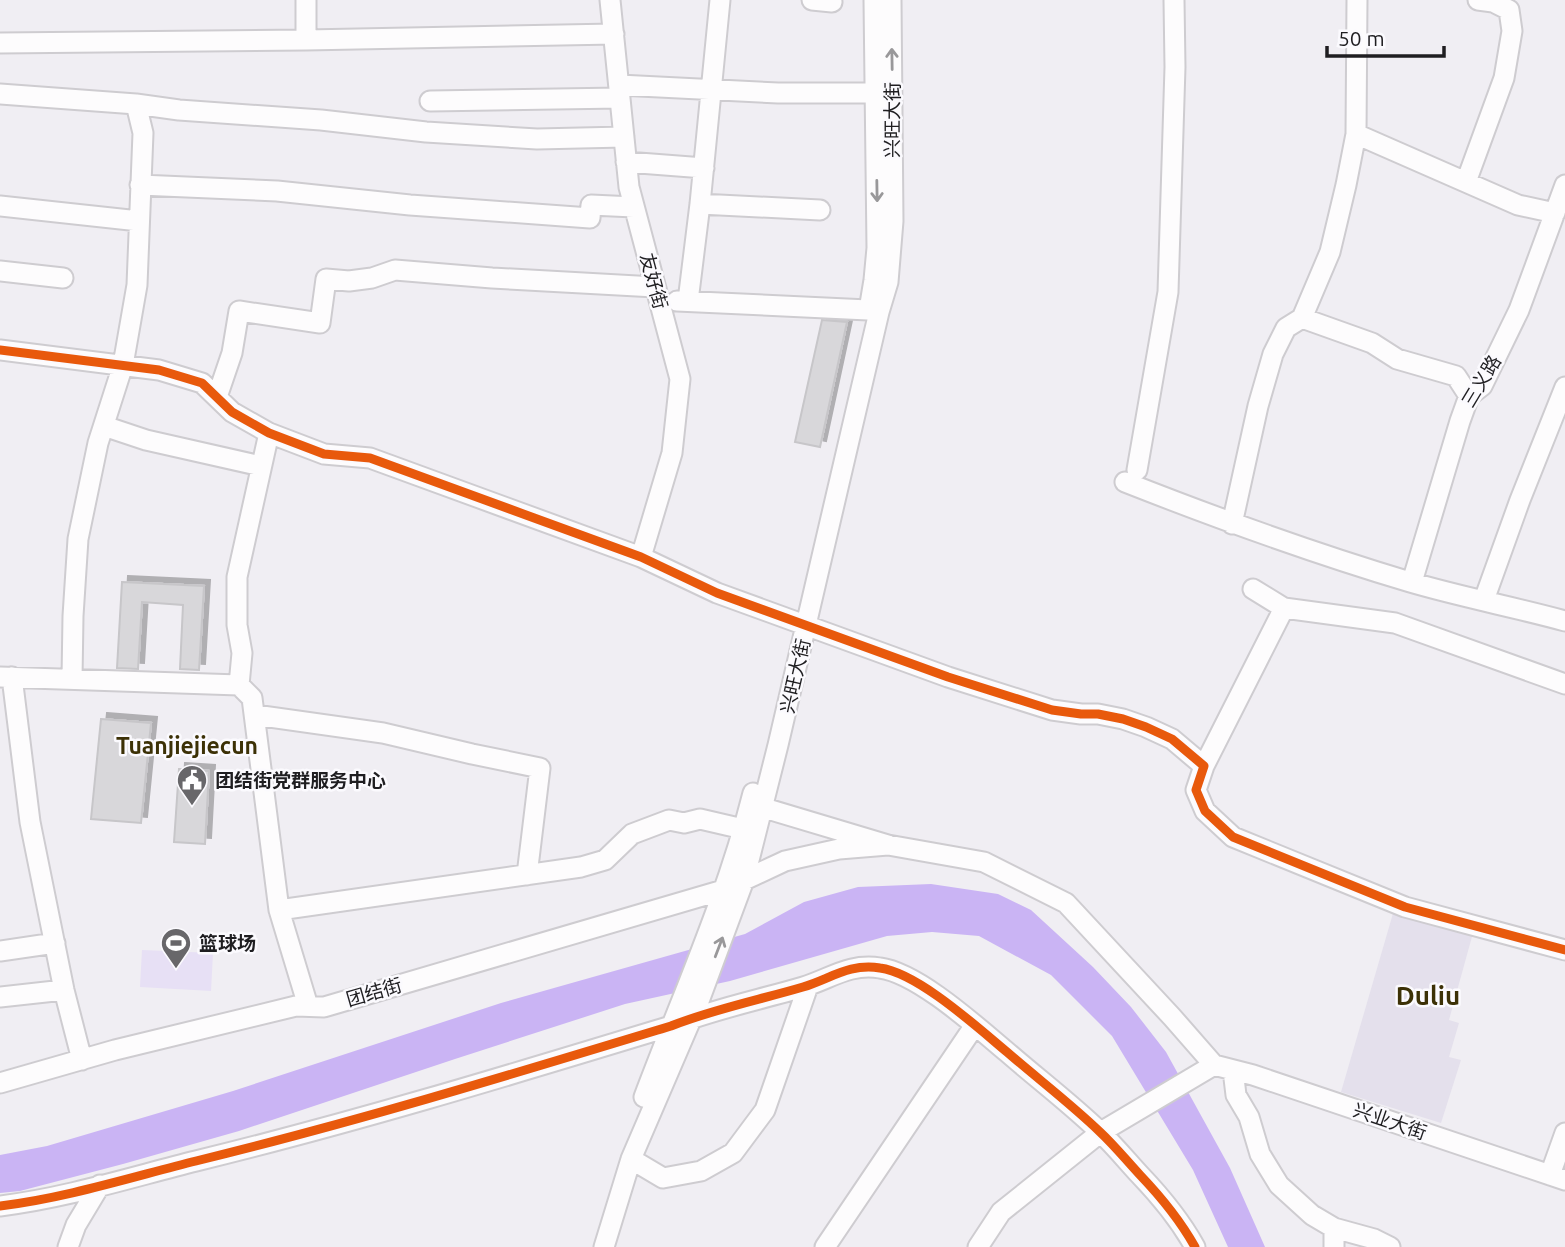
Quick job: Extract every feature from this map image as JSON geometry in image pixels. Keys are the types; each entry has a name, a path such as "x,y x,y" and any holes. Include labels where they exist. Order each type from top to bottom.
{"street":[{"path":"306,0 306,40"},
{"name":"友好街","path":"610,0 629,187 680,379 671,453 641,557"},
{"path":"688,301 720,0"},
{"path":"811,0 832,2"},
{"name":"兴旺大街","path":"604,1247 631,1159 690,1008 731,893 750,830 874,311 888,282 892,232 884,93 874,0"},
{"name":"兴旺大街","path":"884,93 891,0"},
{"path":"1174,0 1175,67 1168,292 1131,476 1232,524 1412,582 1565,621"},
{"path":"1232,524 1258,406 1273,354 1286,328 1302,318 1330,252 1346,185 1356,134 1357,0"},
{"path":"1466,182 1504,78 1512,31 1508,10 1493,2 1478,0"},
{"path":"0,43 614,34"},
{"path":"430,101 619,91 884,93"},
{"path":"0,94 321,120 426,132 537,139 624,137"},
{"path":"72,679 78,539 98,443 123,365 136,285 143,133 136,104"},
{"path":"1356,134 1518,205 1555,213"},
{"path":"626,162 704,168"},
{"name":"三义路","path":"1412,582 1469,396 1482,386 1519,310 1565,185"},
{"path":"140,186 277,191 410,205 590,218 591,205 634,207"},
{"path":"700,204 820,210"},
{"path":"0,206 139,221"},
{"path":"216,397 232,352 239,311 320,323 326,279 349,281 372,278 395,270 657,293 688,301 874,311"},
{"path":"0,271 62,278"},
{"path":"1302,318 1371,343 1397,359 1456,376 1469,396"},
{"path":"0,350 159,370 202,383 232,412 269,433 324,454 370,458 641,557 717,593 948,677 1052,710 1124,719 1172,739 1203,766"},
{"path":"1484,600 1563,395"},
{"path":"104,426 146,440 261,466"},
{"path":"239,685 242,653 237,625 237,576 269,433"},
{"path":"1252,589 1284,608 1395,623 1565,684"},
{"path":"1284,608 1203,766 1196,790 1205,811 1233,837 1405,907 1565,950"},
{"path":"82,1060 64,990 30,822 6,677 239,685 252,698 279,909 308,1006"},
{"path":"254,715 383,733 540,768 527,875"},
{"path":"757,806 888,845 984,862 1066,903 1214,1065 1101,1132 1001,1212 978,1247"},
{"path":"279,909 581,867 605,860 632,834 669,820 684,823 701,819 750,830"},
{"name":"团结街","path":"0,1083 296,1006 324,1007 731,893 785,861 839,849 888,845"},
{"name":"兴旺大街","path":"690,1008 731,893"},
{"path":"0,951 55,943"},
{"path":"594,1247 630,1132 671,1026 690,1008 808,986 840,971 860,968 880,968 908,977 975,1025 1101,1132 1175,1214 1195,1247"},
{"path":"631,1159 663,1178 701,1171 733,1153 765,1110 808,986"},
{"path":"0,997 64,990"},
{"path":"825,1247 975,1025"},
{"path":"0,1206 100,1185 374,1115 671,1026"},
{"name":"兴业大街","path":"1214,1065 1253,1075 1558,1177"},
{"path":"1233,1070 1236,1094 1249,1116 1260,1154 1279,1185 1334,1238 1374,1238 1390,1247"},
{"path":"1558,1177 1565,1133"},
{"path":"68,1247 80,1217 100,1185"}],"shaded area":[{"path":"931,884 998,894 1031,910 1093,967 1131,1007 1166,1052 1230,1168 1265,1247 1228,1247 1193,1170 1112,1036 1051,975 979,936 932,932 887,936 730,981 625,1004 239,1131 20,1191 0,1193 0,1155 47,1146 233,1091 501,1003 745,934 804,902 858,887"},
{"path":"1394,910 1473,933 1449,1020 1459,1023 1449,1057 1461,1060 1441,1123 1341,1092"},
{"name":"篮球场","path":"142,950 213,953 211,991 140,987"}],"building":[{"path":"822,320 847,322 820,447 795,442"},
{"path":"122,582 204,586 199,670 180,669 183,605 142,602 138,669 117,668"},
{"path":"101,719 151,723 141,823 91,819"},
{"name":"团结街党群服务中心","path":"179,769 209,771 205,844 174,842"}],"cycle path":[{"path":"0,350 159,370 202,383 232,412 269,433 324,454 370,458 641,557 717,593 948,677 1052,710 1098,714 1146,727 1172,739 1204,766 1196,790 1205,811 1233,837 1405,907 1565,950"},
{"path":"0,1206 74,1192 315,1130 493,1080 803,987 849,970 869,967 895,972 929,990 1066,1102 1105,1137 1155,1192 1177,1218 1195,1247"}],"place":[{"name":"团结街党群服务中心","path":"192,807"},
{"name":"篮球场","path":"176,970"}],"district":[{"name":"Tuanjiejiecun","path":"187,745"},
{"name":"Duliu","path":"1428,995"}]}
